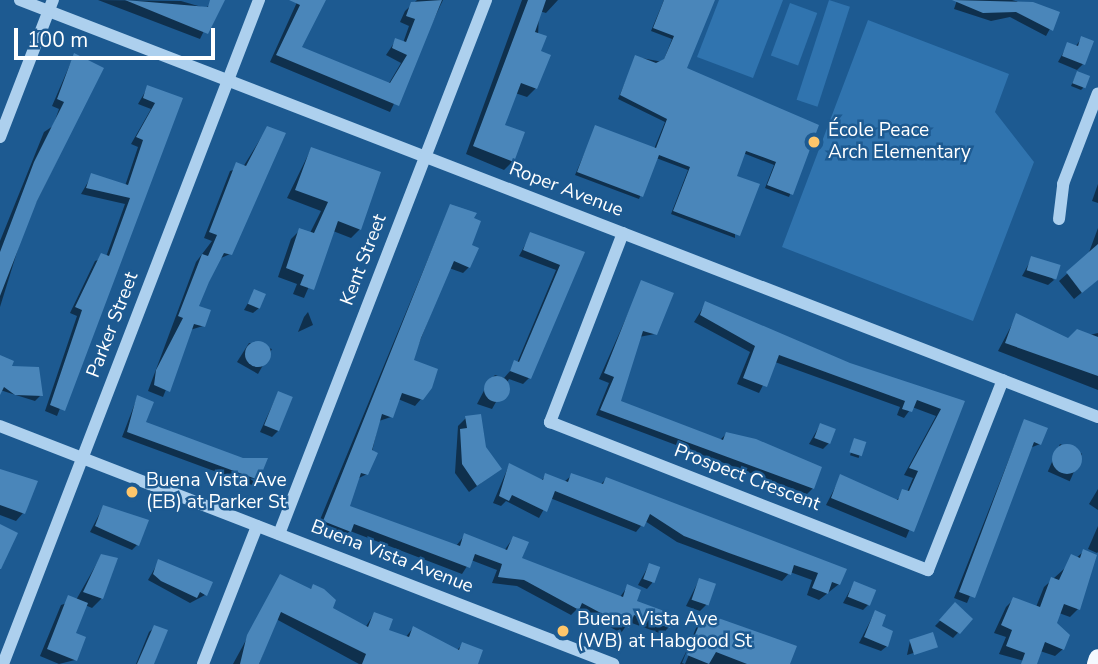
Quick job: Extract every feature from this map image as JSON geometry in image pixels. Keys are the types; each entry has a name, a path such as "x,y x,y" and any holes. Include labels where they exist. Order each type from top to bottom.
{"main road":[{"path":"1096,664 1098,658"}],"street":[{"name":"Roper Avenue","path":"20,0 51,6 228,80 1098,417"},
{"name":"Parker Street","path":"3,664 259,0"},
{"name":"Kent Street","path":"279,534 486,0"},
{"path":"0,137 51,6"},
{"path":"1059,219 1063,184 1098,93"},
{"name":"Prospect Crescent","path":"623,233 550,422 928,570 1003,380"},
{"name":"Buena Vista Avenue","path":"0,426 613,664"},
{"path":"203,664 257,526"}],"shaded area":[{"path":"719,0 783,0 753,78 697,57"},
{"path":"829,0 850,7 817,107 797,100"},
{"path":"790,3 817,13 798,66 771,56"},
{"path":"868,20 1009,74 995,112 1034,162 973,321 782,247"}],"building":[{"path":"125,0 208,7 210,0 225,0 208,34"},
{"path":"289,0 326,0 302,47 390,83 407,55 392,48 395,38 406,42 415,19 406,16 411,2 442,0 399,106 276,55 300,5"},
{"path":"528,0 546,0 535,32 547,36 541,51 551,55 537,89 521,83 505,125 525,132 514,162 473,146"},
{"path":"664,0 715,0 687,68 819,125 793,195 767,185 776,162 746,151 737,176 760,184 740,236 673,211 690,167 659,155 643,197 577,172 595,125 656,148 667,119 620,95 635,55 656,63 664,59 674,36 653,28"},
{"path":"952,0 1033,2 1060,12 1053,31 1016,12 983,13"},
{"path":"1081,36 1094,41 1085,65 1062,56 1067,42 1078,46"},
{"path":"74,53 104,68 37,201 0,296 0,252 34,162 64,102 57,99"},
{"path":"1077,71 1090,76 1085,88 1072,83"},
{"path":"147,85 183,98 65,411 50,405 82,310 75,307 101,253 109,256 130,198 86,188 91,173 128,185 143,140 136,137 155,103 143,98"},
{"path":"267,126 286,133 232,255 224,253 209,282 199,306 211,310 205,327 194,324 170,392 154,385 156,370 183,318 178,316 202,254 208,256 217,235 209,232 236,162 246,166"},
{"path":"311,147 381,172 361,230 338,221 314,290 300,285 304,275 286,268 299,228 314,233 328,202 295,190"},
{"path":"450,204 477,213 474,218 481,221 472,245 479,248 470,268 454,261 421,338 414,360 438,369 432,388 423,400 402,393 393,418 382,414 372,450 378,453 368,475 361,473 350,506 460,546 464,533 507,550 513,536 529,542 522,558 623,597 627,584 641,590 637,601 675,615 670,628 634,615 629,628 582,603 579,610 524,580 498,577 502,564 475,554 470,568 354,524 351,532 323,521"},
{"path":"530,232 585,252 531,379 510,371 514,360 519,362 560,265 523,250"},
{"path":"1098,244 1098,280 1082,293 1066,272"},
{"path":"1031,256 1061,265 1056,279 1027,270"},
{"path":"641,280 674,293 657,335 643,331 621,401 723,440 726,432 756,439 822,467 814,489 600,410 614,377 604,373"},
{"path":"254,289 266,294 260,309 248,304"},
{"path":"705,301 850,363 965,401 914,532 831,498 840,474 898,500 902,489 909,491 918,471 909,468 941,409 917,400 912,412 902,409 905,401 779,355 767,387 743,378 755,346 700,315"},
{"path":"1016,313 1068,338 1077,329 1098,337 1098,376 1005,343"},
{"path":"258,341 267,345 271,354 267,363 258,367 249,363 245,354 249,345"},
{"path":"0,355 14,361 12,366 39,367 43,396 15,395 4,387 0,395"},
{"path":"497,376 506,380 510,389 506,398 497,402 488,398 484,389 488,380"},
{"path":"278,391 293,397 279,431 264,425"},
{"path":"137,395 154,402 146,422 243,458 268,458 259,480 127,432"},
{"path":"481,414 486,447 502,469 477,486 462,464 460,429 467,428 465,416"},
{"path":"1024,419 1048,428 1041,445 1034,442 975,598 959,592"},
{"path":"820,423 836,429 830,444 814,438"},
{"path":"854,438 866,442 862,456 849,452"},
{"path":"1067,444 1073,445 1081,453 1081,465 1073,473 1067,474 1061,473 1053,465 1052,459 1053,453 1061,445"},
{"path":"509,463 543,480 545,473 568,482 571,473 603,484 606,477 847,569 840,585 832,582 828,594 812,588 818,573 794,565 791,575 684,536 650,514 644,527 555,491 547,512 512,495 509,501 499,496"},
{"path":"0,469 38,481 25,514 0,505"},
{"path":"103,505 149,520 139,546 95,526"},
{"path":"0,524 18,533 1,569 0,569"},
{"path":"1083,549 1097,555 1080,610 1064,604 1057,623 1070,635 1064,650 1045,642 1037,664 1021,664 1025,653 1006,646 1012,630 1001,625 1013,597 1040,607 1051,577 1059,580 1071,554 1080,558"},
{"path":"101,554 118,558 103,599 83,592"},
{"path":"158,559 213,582 207,596 200,592 197,598 161,581 153,574"},
{"path":"649,563 660,567 654,583 643,579"},
{"path":"280,574 311,589 313,584 324,589 336,600 333,608 368,627 374,612 393,619 389,630 409,637 413,626 459,650 462,642 483,650 478,664 362,664 366,654 281,612 259,664 240,664 247,635"},
{"path":"699,578 716,584 709,606 692,600"},
{"path":"854,581 876,590 870,606 848,597"},
{"path":"68,595 88,603 76,633 86,637 77,661 47,649"},
{"path":"955,602 973,619 960,634 939,620"},
{"path":"875,610 886,615 882,626 893,631 888,647 864,637"},
{"path":"704,613 797,646 790,664 747,664 716,652 709,664 687,655"},
{"path":"154,625 168,630 154,664 137,664"},
{"path":"933,632 938,647 914,655 909,640"}],"place":[{"name":"École Peace Arch Elementary","path":"814,142"},
{"name":"Buena Vista Ave (EB) at Parker St","path":"132,492"},
{"name":"Buena Vista Ave (WB) at Habgood St","path":"563,631"}]}
